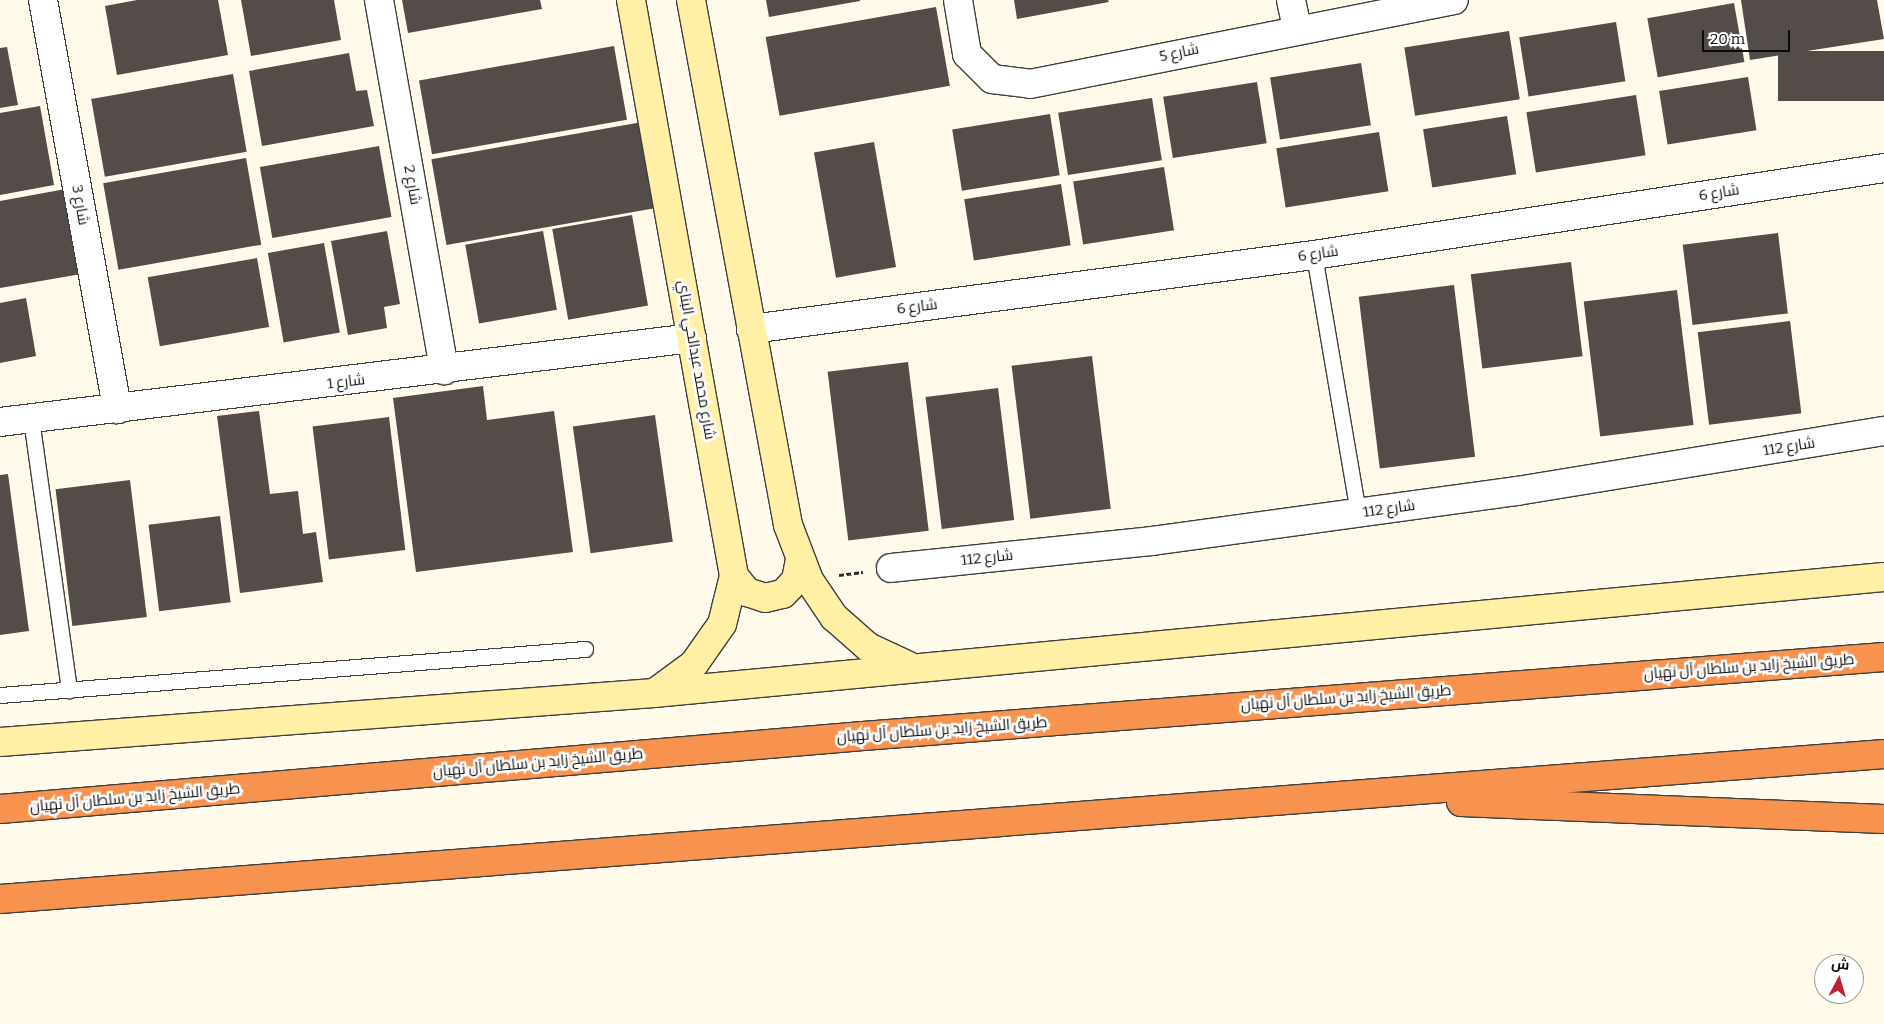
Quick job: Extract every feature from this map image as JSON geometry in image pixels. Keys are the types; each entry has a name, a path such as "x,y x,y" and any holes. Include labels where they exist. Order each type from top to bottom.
{"highway":[{"name":"طريق الشيخ زايد بن سلطان آل نهيان","path":"0,809 863,736 1884,657"},
{"path":"0,899 1335,798 1884,754"},
{"path":"1335,798 1884,819"}],"main road":[{"name":"شارع محمد عبدالحي البناي","path":"631,0 734,576 722,624 694,664 654,693"},
{"path":"691,0 788,525 804,570 834,617 868,646 908,666"},
{"path":"734,576 747,592 774,596 783,594 804,570"},
{"path":"0,742 654,693 908,666 1884,577"}],"street":[{"name":"شارع 3","path":"43,0 117,409"},
{"name":"شارع 2","path":"379,0 444,370"},
{"name":"شارع 5","path":"958,0 967,54 992,79 1030,84 1296,29 1454,0"},
{"path":"1291,0 1296,29"},
{"name":"شارع 6","path":"751,329 1314,255 1884,168"},
{"name":"شارع 1","path":"0,422 444,370 692,338"},
{"name":"شارع 112","path":"891,568 1152,541 1358,513 1884,431"}],"lane":[{"path":"1314,255 1358,513"},
{"path":"31,419 69,690"},
{"path":"0,695 585,649"}],"path":[{"path":"804,570 891,568"}],"building":[{"path":"137,0 218,0 228,55 117,75 105,6"},
{"path":"241,0 334,0 341,40 251,56"},
{"path":"402,0 540,0 542,9 408,33"},
{"path":"766,0 860,0 860,1 769,17"},
{"path":"1014,0 1108,0 1109,2 1017,19"},
{"path":"1741,0 1877,0 1884,39 1750,60"},
{"path":"1734,3 1744,62 1658,77 1647,18"},
{"path":"936,7 950,86 780,116 766,37"},
{"path":"1616,22 1625,81 1529,97 1519,37"},
{"path":"1509,31 1520,99 1415,116 1404,48"},
{"path":"614,46 627,120 432,154 419,80"},
{"path":"7,47 18,105 0,108 0,48"},
{"path":"1778,51 1884,51 1884,101 1778,101"},
{"path":"349,53 356,91 367,90 374,126 262,146 249,71"},
{"path":"1361,63 1371,125 1280,140 1270,77"},
{"path":"233,74 247,152 105,177 91,99"},
{"path":"1748,77 1756,130 1668,144 1659,91"},
{"path":"1257,82 1267,143 1173,158 1163,97"},
{"path":"1636,95 1646,155 1536,173 1526,112"},
{"path":"1152,98 1162,160 1068,175 1058,113"},
{"path":"40,106 54,185 0,195 0,113"},
{"path":"1050,114 1060,175 962,191 952,129"},
{"path":"1507,116 1516,174 1432,188 1423,129"},
{"path":"648,121 663,207 446,245 431,159"},
{"path":"1379,132 1388,191 1286,208 1276,148"},
{"path":"874,142 896,267 836,278 814,153"},
{"path":"379,146 392,217 272,238 260,167"},
{"path":"246,158 261,245 118,270 103,183"},
{"path":"1164,167 1174,230 1083,245 1073,181"},
{"path":"1061,184 1071,245 974,261 964,199"},
{"path":"71,188 87,273 0,288 0,201"},
{"path":"632,215 648,306 568,320 552,229"},
{"path":"387,231 400,304 384,307 387,328 348,335 331,241"},
{"path":"543,231 557,310 479,324 465,245"},
{"path":"1778,233 1788,313 1693,325 1683,245"},
{"path":"324,243 340,333 284,343 268,253"},
{"path":"257,258 269,327 160,346 148,277"},
{"path":"1571,262 1583,356 1482,369 1471,274"},
{"path":"1454,285 1475,457 1380,468 1359,297"},
{"path":"1677,290 1694,425 1600,436 1584,301"},
{"path":"26,298 36,356 0,363 0,303"},
{"path":"1790,321 1801,413 1709,425 1698,332"},
{"path":"1092,356 1111,509 1030,519 1012,366"},
{"path":"908,362 929,531 848,541 828,372"},
{"path":"483,386 487,420 554,411 573,552 416,572 393,398"},
{"path":"998,388 1014,520 942,529 926,397"},
{"path":"259,411 270,494 298,491 303,534 316,532 323,582 240,593 217,416"},
{"path":"655,415 673,542 591,553 573,427"},
{"path":"389,417 405,550 329,559 313,426"},
{"path":"8,474 29,631 0,635 0,475"},
{"path":"130,480 147,617 72,626 56,489"},
{"path":"220,516 231,602 159,611 149,525"}]}
